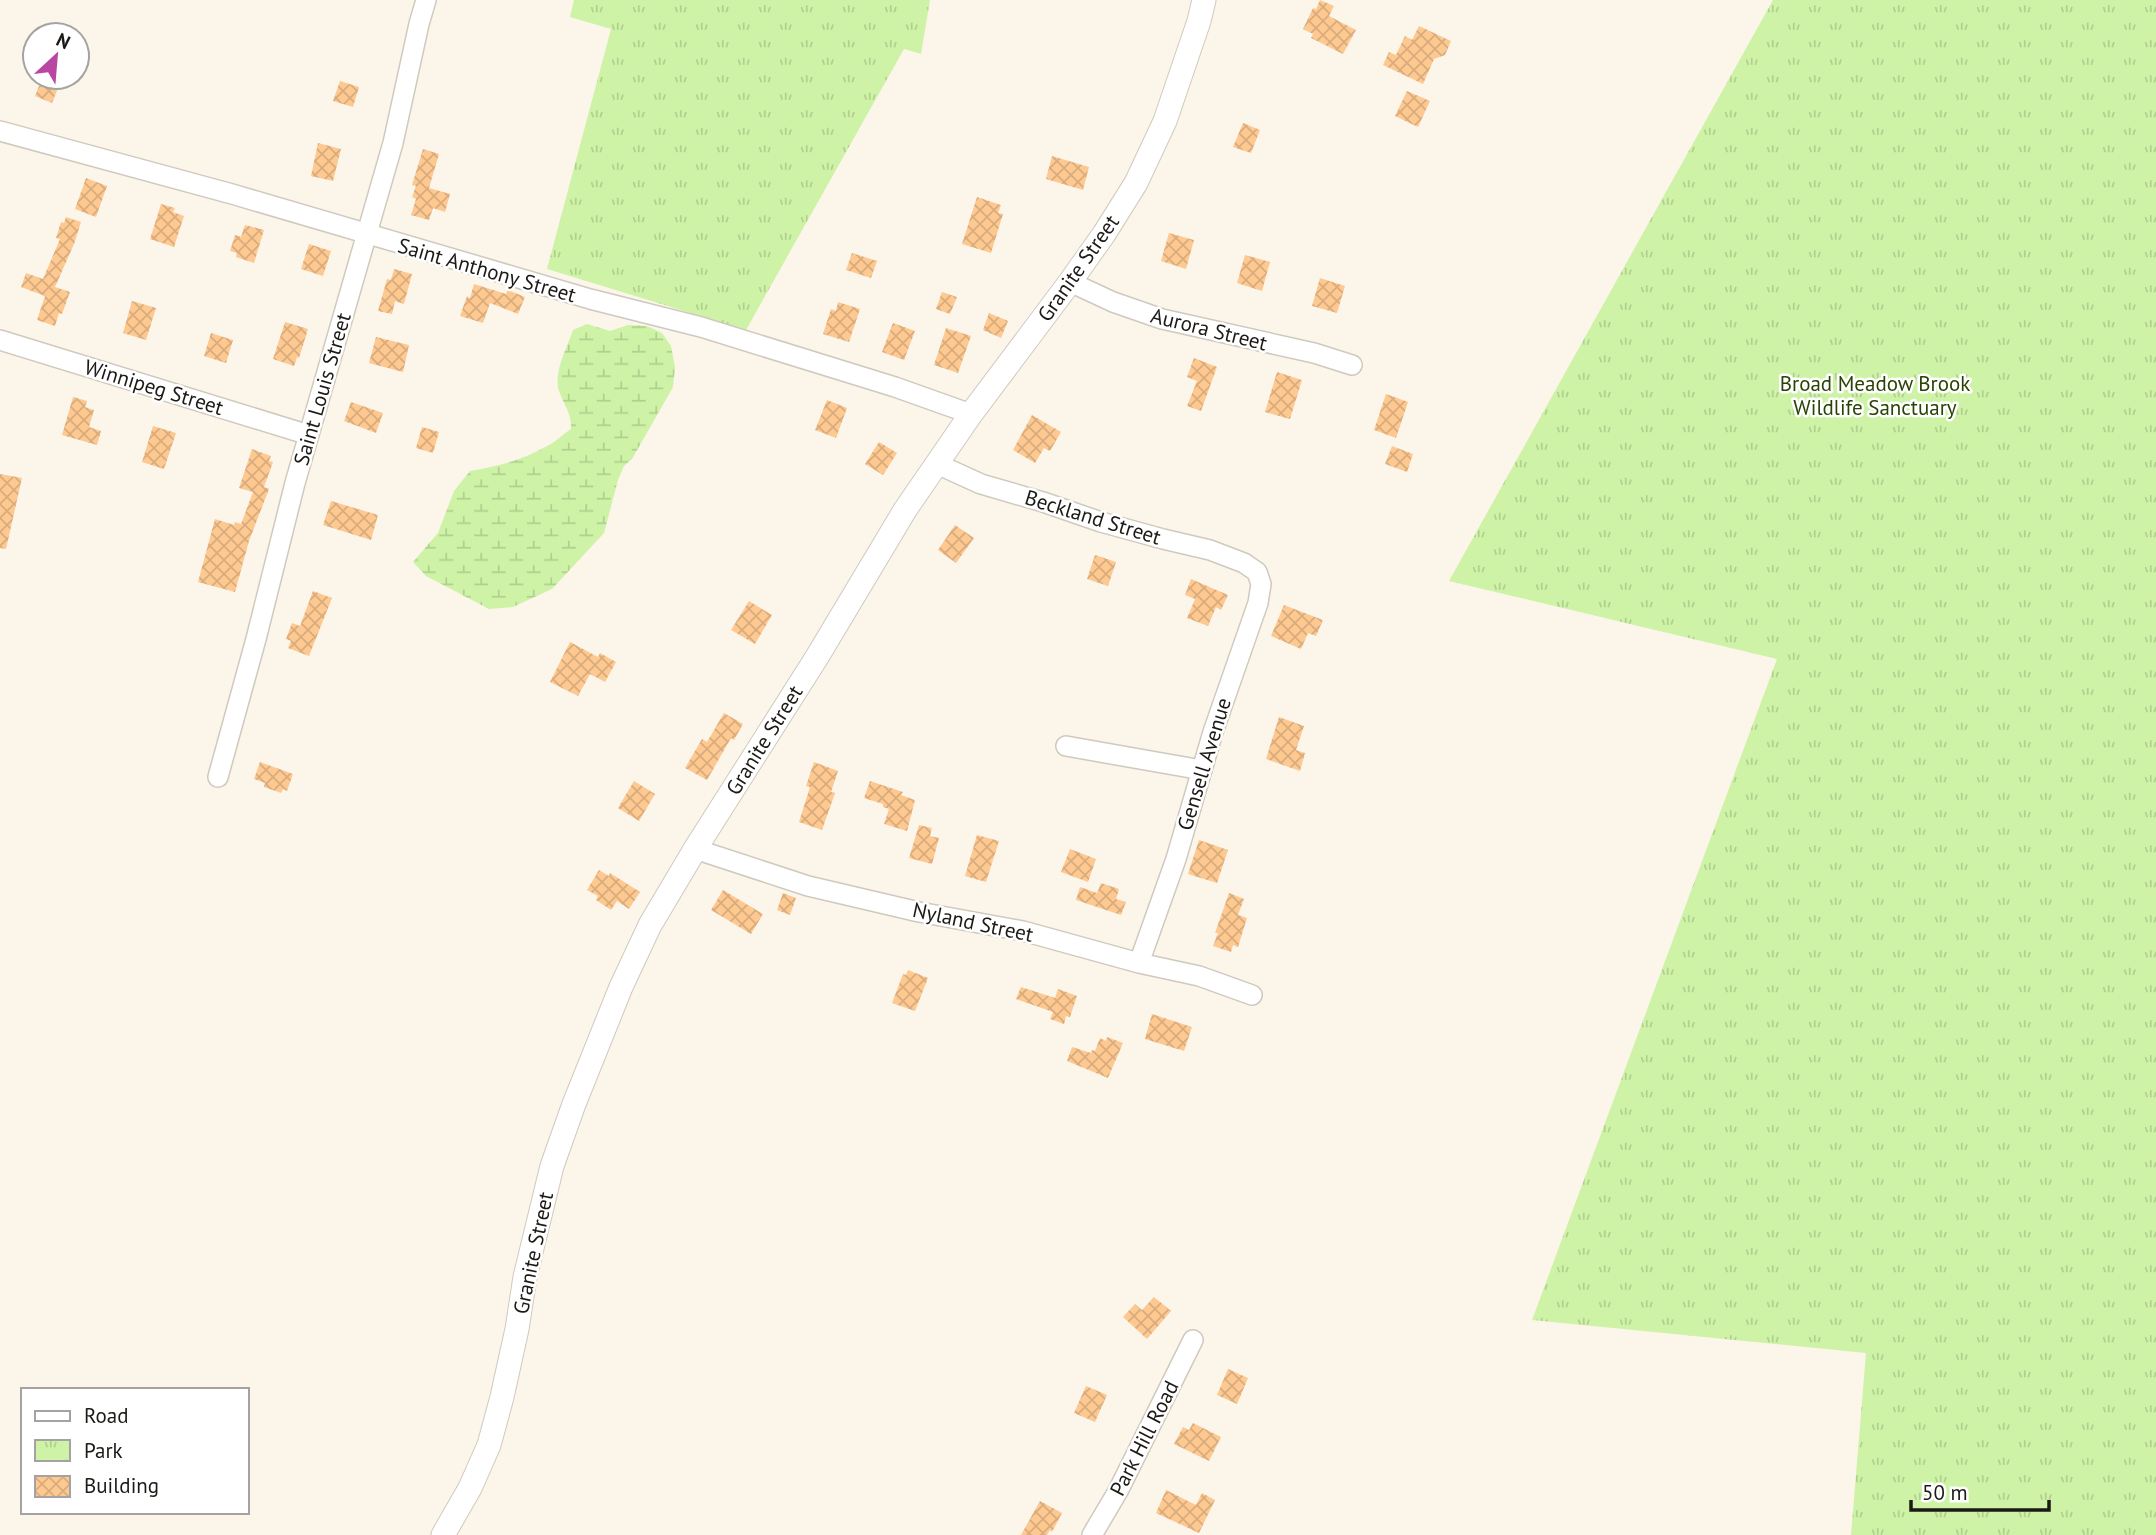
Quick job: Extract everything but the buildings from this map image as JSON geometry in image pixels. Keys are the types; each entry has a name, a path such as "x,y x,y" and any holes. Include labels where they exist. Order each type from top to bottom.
{"street":[{"name":"Saint Louis Street","path":"218,777 309,435 393,143 426,0"},
{"name":"Granite Street","path":"443,1535 470,1488 489,1445 505,1384 525,1277 552,1166 621,987 645,938 695,849 817,657 905,510 971,414 1104,234 1136,183 1173,98 1204,0"},
{"name":"Saint Anthony Street","path":"0,131 232,194 590,299 701,327 895,387 971,414"},
{"name":"Aurora Street","path":"1070,282 1113,302 1162,319 1314,353 1352,365"},
{"name":"Winnipeg Street","path":"0,340 309,435"},
{"name":"Beckland Street","path":"937,464 981,484 1101,522 1209,550 1250,567"},
{"name":"Gensell Avenue","path":"1139,963 1258,603 1261,584 1257,572 1250,567"},
{"path":"1066,746 1202,770"},
{"name":"Nyland Street","path":"695,849 808,886 919,912 1023,931 1139,963 1199,976 1252,995"},
{"name":"Park Hill Road","path":"1093,1535 1194,1340"}],"green space":[{"path":"574,0 930,0 921,54 904,49 746,330 547,269 611,29 570,17"},
{"name":"Broad Meadow Brook Wildlife Sanctuary","path":"1773,0 2156,0 2156,1535 1851,1535 1866,1353 1532,1320 1777,659 1449,581"},
{"path":"587,324 610,331 628,325 647,326 662,333 671,346 675,367 673,387 632,459 624,466 604,533 552,589 513,607 489,609 426,576 413,562 438,533 454,491 470,471 501,465 530,455 571,429 569,414 559,391 558,376 573,330"}]}
